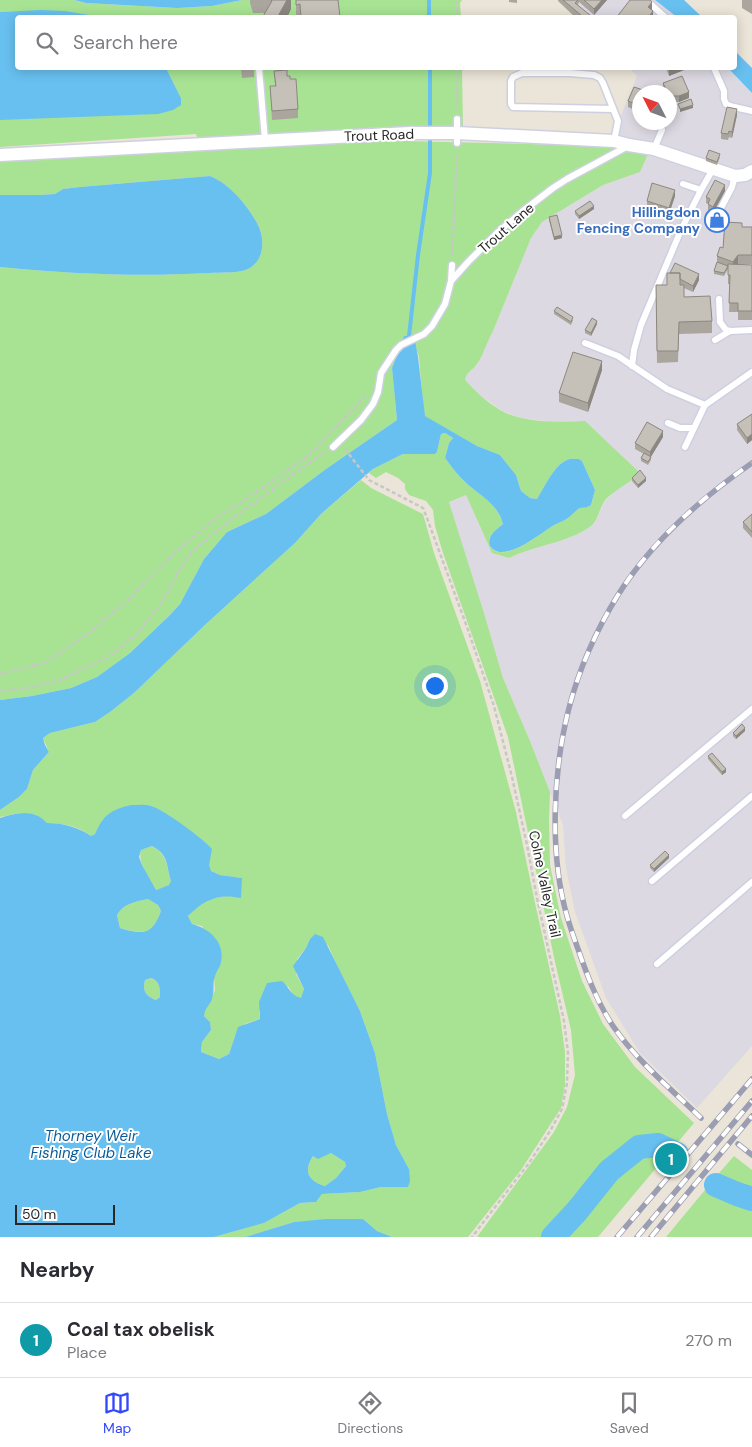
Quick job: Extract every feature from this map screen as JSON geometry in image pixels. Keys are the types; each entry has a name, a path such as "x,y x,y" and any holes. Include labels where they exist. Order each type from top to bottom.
{"street":[{"name":"Trout Road","path":"0,155 410,133 614,141 654,149 735,176"},
{"path":"735,176 745,175 752,171"}],"lane":[{"path":"646,0 663,15"},
{"path":"259,70 265,140"},
{"path":"715,70 724,90 726,104 752,111"},
{"path":"613,109 513,107 511,104 511,81 516,74 522,73 570,73 594,75 600,78 603,83 618,121 614,141"},
{"path":"454,136 457,119"},
{"path":"654,149 662,130"},
{"name":"Trout Lane","path":"379,383 381,373 401,346 429,330 438,318 445,304 451,281 498,233 540,198 567,179 629,145"},
{"path":"632,366 641,324 681,230 713,169"},
{"path":"721,208 732,188 735,176"},
{"path":"683,184 701,190"},
{"path":"451,281 452,265"},
{"path":"719,299 720,322 724,329 730,331 752,330"},
{"path":"715,340 730,331"},
{"path":"585,343 618,356 667,389 705,405"},
{"path":"685,447 705,405 752,372"},
{"path":"333,447 370,409 376,399 379,383"},
{"path":"668,423 686,428 694,428"},
{"path":"625,816 752,709"},
{"path":"652,881 752,796"},
{"path":"657,964 752,882"}],"path":[{"path":"456,15 457,0"},
{"path":"457,70 457,119"},
{"path":"452,265 454,136"},
{"path":"0,674 47,662 90,632 128,600 176,552 203,529 223,513 250,497 309,455 379,383"},
{"path":"0,691 33,687 57,681 109,657 136,635 163,600 192,550 234,517 333,447"},
{"name":"Colne Valley Trail","path":"346,450 368,480 423,508 427,518 467,627 496,715 527,845 564,1021 568,1053 567,1083 562,1109 529,1163 472,1237"}],"shaded area":[{"path":"559,0 656,0 675,15 574,15"},
{"path":"631,70 730,70 752,93 752,164 744,173 614,141 618,123 632,88 632,130 677,130 677,85 633,85 637,76"},
{"path":"649,152 752,173 752,1046 697,1108 640,1053 606,998 575,912 566,868 563,825 503,678 449,502 466,495 492,553 509,558 524,551 580,533 594,524 605,501 612,494 585,421 556,422 520,418 501,410 480,395 464,380 465,375 477,365 531,238 542,222 603,185 640,172"}],"green space":[{"path":"0,0 73,0 86,3 177,8 212,6 242,0 462,0 460,3 461,15 88,15 38,11 0,12"},
{"path":"167,70 462,70 463,129 199,142 196,134 0,147 0,119 181,98"},
{"path":"405,141 611,146 649,152 640,172 603,185 542,222 531,238 481,357 465,380 490,403 510,415 542,421 585,421 640,473 606,499 595,521 582,532 509,558 492,553 466,495 449,502 503,678 550,792 550,865 561,918 582,981 603,1024 635,1067 694,1123 598,1237 477,1237 554,1132 567,1107 575,1075 571,1030 508,737 443,553 435,526 433,510 426,501 409,495 405,489 405,484 398,478 386,472 376,478 369,473 373,469 403,454 435,454 441,434 445,433 453,438 449,443 445,458 463,480 497,510 503,524 492,534 489,543 492,548 499,552 506,552 519,547 566,519 578,509 591,505 595,490 582,461 579,459 568,459 550,477 537,499 530,498 521,491 516,475 500,455 477,446 424,416 419,357 414,341 428,332 439,317 450,291 453,265 450,265 445,300 438,316 433,324 421,334 414,338 413,335 404,336 392,368 397,420 326,469 266,514 227,532 204,559 180,604 130,653 97,677 71,688 0,700 0,267 130,275 235,272 246,270 255,264 261,253 262,241 260,229 243,202 224,184 210,176 80,187 63,189 55,194 0,195 0,160 241,146"},
{"path":"361,480 371,488 423,514 434,553 480,681 516,812 560,1016 565,1052 565,1085 561,1108 521,1170 468,1237 392,1237 377,1231 363,1219 294,1222 245,1237 214,1237 264,1223 300,1203 316,1202 322,1194 360,1192 381,1187 408,1187 409,1169 396,1145 387,1114 375,1053 360,1011 328,945 310,939 306,948 297,959 296,974 304,989 301,999 294,996 288,986 259,1011 260,1019 245,1024 236,1033 229,1054 219,1059 201,1052 202,1042 211,1030 210,1022 204,1016 204,1009 210,1002 215,990 214,977 220,965 202,926 192,924 188,916 208,901 219,897 232,896 242,878 220,875 211,871 186,828 168,815 99,826 95,834 91,836 70,826 47,823 31,814 19,813 0,817 0,810 27,789 33,770 49,752 43,738 50,733 95,722 134,693 295,543 321,514"},
{"path":"152,846 164,857 171,881 170,885 156,890 142,865 140,855 141,850"},
{"path":"148,899 158,905 161,911 154,925 150,929 141,932 120,928 117,915 120,911 130,904"},
{"path":"151,978 158,983 160,988 160,997 156,1000 147,995 145,990 145,980"},
{"path":"331,1153 345,1162 346,1166 336,1178 325,1186 311,1178 308,1166 313,1156"},
{"path":"734,1156 752,1170 752,1197 738,1193 713,1180"},
{"path":"710,1184 740,1198 752,1201 752,1237 666,1237"}],"water":[{"path":"74,0 242,0 212,6 177,8 86,3"},
{"path":"655,0 684,0 700,15 674,15"},
{"path":"41,10 89,15 15,15 15,70 167,70 181,98 181,105 173,110 158,114 0,120 0,12"},
{"path":"737,53 752,68 752,93 730,70 737,70"},
{"path":"210,176 224,184 237,196 248,209 260,229 261,253 259,259 250,268 230,272 130,275 0,267 0,195 55,194 63,189 80,187"},
{"path":"414,335 425,416 477,446 500,455 516,475 521,491 530,498 537,499 546,483 562,463 570,459 579,459 582,461 595,490 591,505 578,509 566,519 520,547 506,552 499,552 490,546 489,542 493,533 503,524 497,510 463,480 445,458 449,443 453,438 445,433 441,434 435,454 403,454 373,469 321,514 295,543 134,693 95,722 50,733 43,738 49,752 33,770 27,789 0,810 0,700 71,688 97,677 130,653 180,604 204,559 227,532 266,514 326,469 397,420 392,368 404,336"},
{"name":"Thorney Weir Fishing Club Lake","path":"146,805 157,808 193,832 212,849 209,865 211,871 220,875 242,878 241,898 225,896 212,899 188,916 192,924 199,926 216,939 222,958 214,979 212,999 205,1011 204,1016 210,1022 211,1030 202,1042 201,1052 219,1059 229,1054 238,1027 260,1019 259,1002 267,983 282,981 292,993 301,998 304,989 293,966 315,934 323,937 360,1011 375,1053 387,1114 396,1145 409,1169 410,1181 408,1187 381,1187 360,1192 322,1194 316,1202 300,1203 264,1223 214,1237 0,1237 0,818 19,813 37,815 47,823 70,826 91,836 95,834 105,817 113,811 124,807","holes":["152,846 161,853 166,861 171,881 169,885 156,890 142,865 139,857 141,850","148,899 158,905 161,911 158,919 150,929 135,932 120,928 117,915 130,904","151,978 158,983 160,997 156,1000 146,993 144,987 145,980","331,1153 345,1162 346,1166 336,1178 325,1186 319,1184 309,1175 308,1166 310,1161 313,1156 318,1159"]},
{"path":"326,1219 363,1219 377,1231 392,1237 245,1237 294,1222"}],"building":[{"path":"287,0 279,15 264,15 272,1"},
{"path":"296,0 338,0 340,15 301,15 300,4 296,5"},
{"path":"563,0 578,0 575,3 590,15 581,15"},
{"path":"584,0 602,0 594,9"},
{"path":"630,0 650,0 652,2 648,7 653,11 650,15 618,15"},
{"path":"287,70 287,76 290,76 290,79 296,79 298,109 272,111 270,86 276,86 274,71"},
{"path":"682,76 689,92 677,96 677,85 664,85 663,83"},
{"path":"632,92 632,103 628,101"},
{"path":"691,99 693,105 680,109 678,104"},
{"path":"727,107 737,109 732,132 729,131 728,134 721,133"},
{"path":"709,150 720,154 717,162 706,158"},
{"path":"715,180 725,185 713,207 708,204 710,199 706,197"},
{"path":"652,183 675,190 669,208 647,201"},
{"path":"590,201 594,206 579,216 575,211"},
{"path":"557,215 562,235 554,237 549,217"},
{"path":"725,222 742,223 742,227 752,227 752,255 738,255 733,262 717,256 720,247 723,248"},
{"path":"717,262 728,266 724,273 714,271"},
{"path":"675,263 699,274 693,286 680,279 680,273 670,273"},
{"path":"728,264 752,265 752,311 738,311 738,303 729,303 730,275 728,275"},
{"path":"667,273 680,273 680,285 684,285 684,297 710,296 712,321 679,322 678,351 657,351 656,285 667,285"},
{"path":"557,307 573,317 571,322 554,311"},
{"path":"592,318 597,321 591,333 585,330"},
{"path":"573,352 602,361 588,403 559,393"},
{"path":"752,414 752,434 747,438 737,424"},
{"path":"647,422 663,431 650,452 635,443"},
{"path":"644,453 651,457 648,462 641,458"},
{"path":"640,470 646,478 638,485 632,478"},
{"path":"752,514 752,532 743,522"},
{"path":"742,724 745,728 736,736 733,733"},
{"path":"712,753 726,769 722,772 708,756"},
{"path":"665,851 669,855 654,869 650,865"}],"waterway":[{"path":"429,0 429,15"},
{"path":"409,336 430,173 430,70"},
{"path":"553,1237 609,1171 639,1147 658,1145 677,1154"},
{"path":"716,1185 752,1199"}],"railway":[{"path":"701,1118 622,1039 602,1008 585,969 567,916 557,866 555,812 559,758 573,693 589,650 618,595 631,575 678,522 714,491 752,463"},
{"path":"617,1237 752,1079"},
{"path":"637,1237 752,1101"},
{"path":"651,1237 752,1116"},
{"path":"738,1144 752,1155"}],"place":[{"name":"Hillingdon Fencing Company","path":"717,220"},
{"name":"Coal tax obelisk","path":"671,1159"}]}
